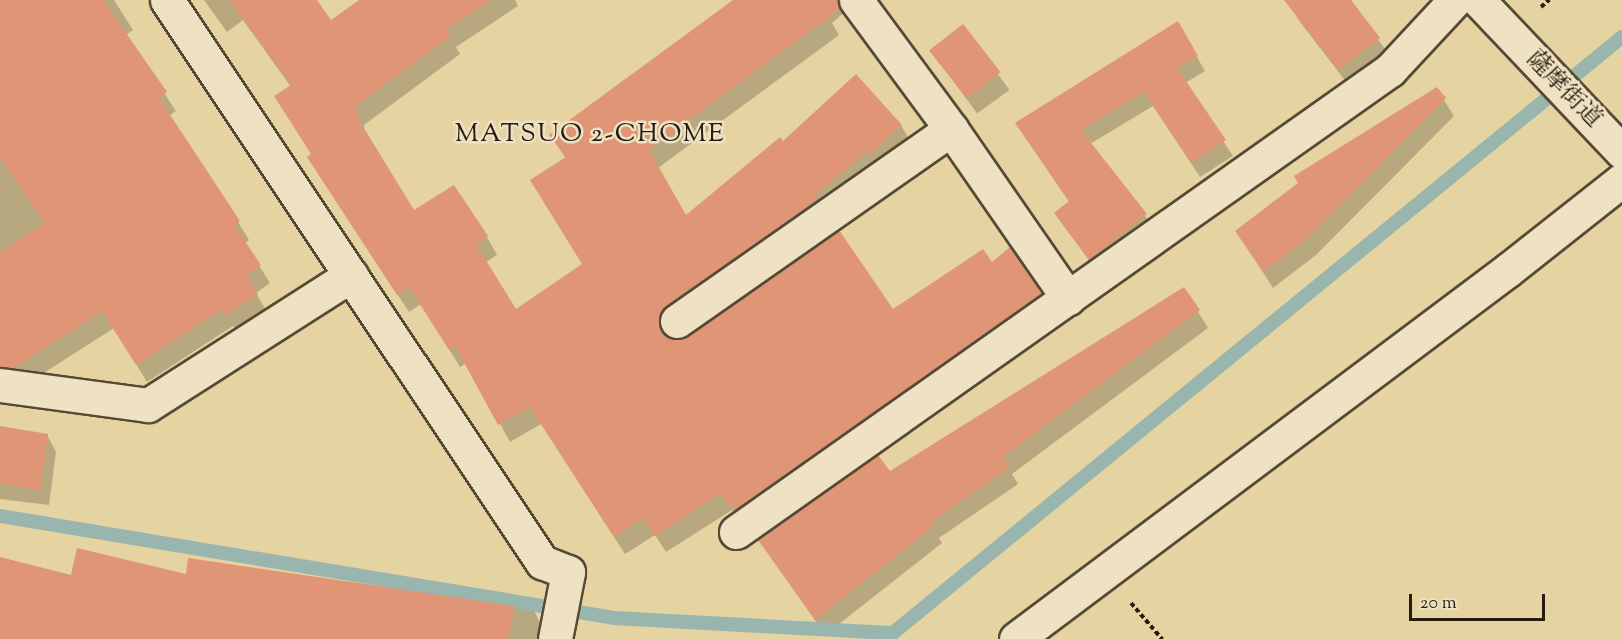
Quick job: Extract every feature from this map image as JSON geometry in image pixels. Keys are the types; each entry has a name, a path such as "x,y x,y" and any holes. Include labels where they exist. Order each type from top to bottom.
{"street":[{"path":"167,0 542,562 568,572 555,639"},
{"path":"856,0 951,129 1068,298"},
{"path":"736,532 1390,70 1455,0"},
{"name":"薩摩街道","path":"1478,0 1620,150"},
{"path":"676,321 951,129"},
{"path":"1016,639 1508,270 1622,180"},
{"path":"0,385 148,405 351,275"}],"building":[{"path":"0,0 103,0 167,92 159,98 240,221 234,225 261,265 246,275 258,294 226,315 222,309 136,365 102,311 14,368 0,367 0,252 45,223 0,158"},
{"path":"229,0 317,0 331,20 359,0 491,0 446,29 451,36 354,107 359,114 356,115 414,210 454,185 488,236 476,244 516,309 582,264 530,180 566,157 549,135 733,0 838,0 840,9 649,150 686,215 780,137 783,141 856,74 902,125 870,155 867,152 815,195 818,199 666,306 660,314 661,331 670,338 688,336 839,230 893,309 983,249 992,262 1010,247 1042,293 736,509 732,503 729,506 721,493 655,536 643,518 614,537 530,407 498,425 455,346 449,350 409,287 397,295 307,157 311,154 274,96 291,85"},
{"path":"1284,0 1351,0 1380,38 1338,70"},
{"path":"1178,21 1198,56 1177,68 1226,140 1191,163 1144,92 1081,130 1147,214 1089,260 1054,213 1069,201 1015,123"},
{"path":"963,24 1001,72 967,99 929,50"},
{"path":"1437,87 1446,98 1307,239 1263,272 1235,231 1298,183 1294,176"},
{"path":"1184,287 1200,310 1003,457 1010,467 931,522 934,526 815,620 758,540 878,455 890,471"},
{"path":"0,426 48,434 40,490 0,483"},
{"path":"77,548 186,574 188,558 515,606 508,639 0,639 0,557 71,575"}],"waterway":[{"path":"877,639 893,633 1622,37"},
{"path":"0,516 614,618 889,633"}],"district":[{"name":"MATSUO 2-CHOME","path":"590,135"}]}
